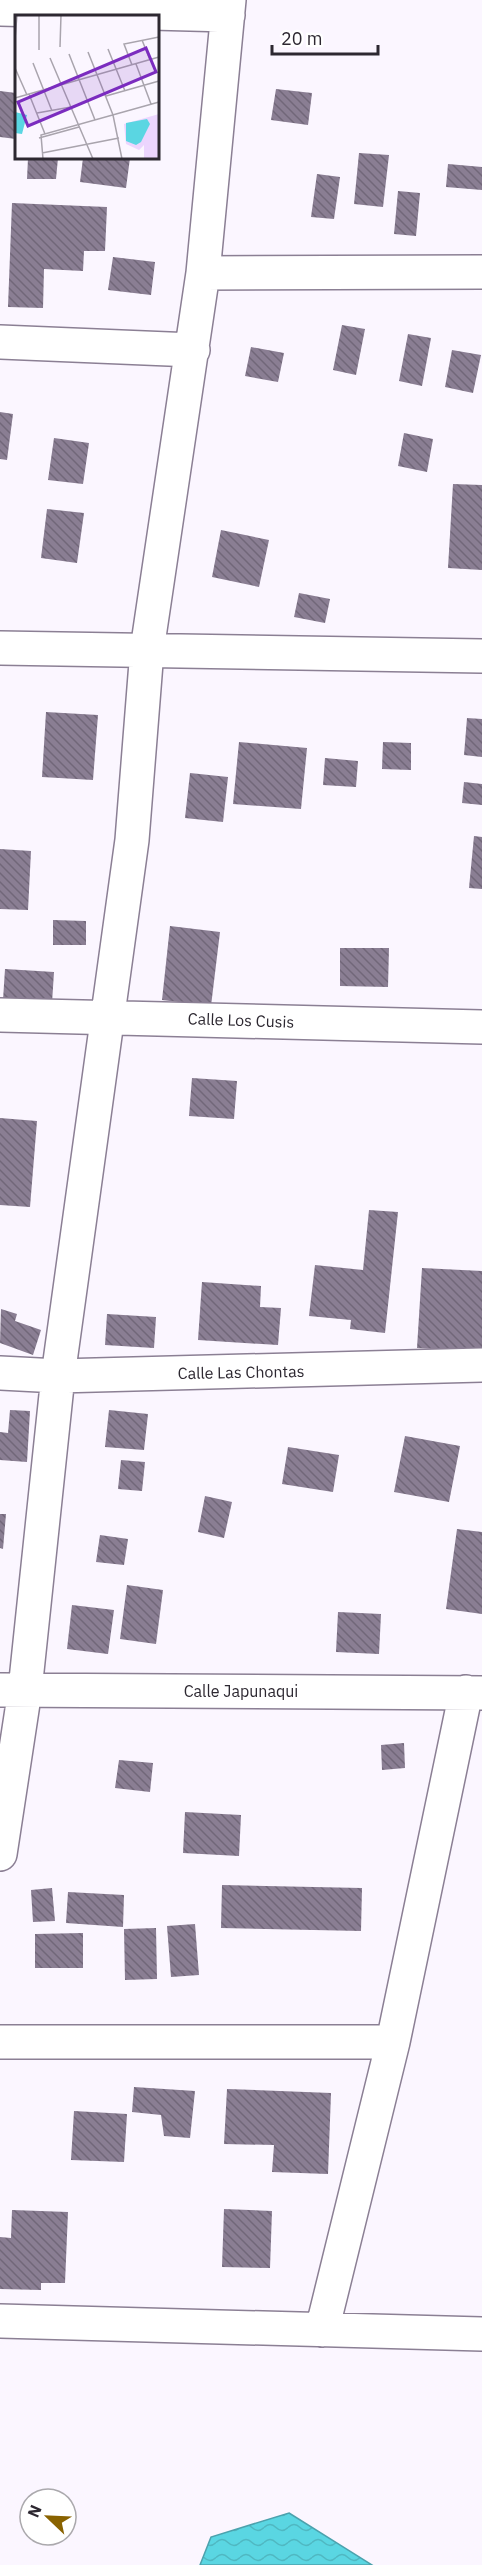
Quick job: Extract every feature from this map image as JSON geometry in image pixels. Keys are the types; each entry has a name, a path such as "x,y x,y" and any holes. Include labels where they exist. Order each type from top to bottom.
{"street":[{"path":"0,9 228,8 194,350 147,650 132,840 13,1690 0,1854"},
{"path":"203,273 482,272"},
{"path":"0,342 194,350"},
{"path":"0,648 482,656"},
{"name":"Calle Los Cusis","path":"0,1015 482,1027"},
{"name":"Calle Las Chontas","path":"0,1372 58,1376 482,1365"},
{"name":"Calle Japunaqui","path":"13,1690 474,1692"},
{"path":"322,2330 393,2042 474,1692"},
{"path":"0,2042 393,2042"},
{"path":"0,2321 482,2334"}],"water":[{"path":"289,2513 372,2565 200,2565 211,2537"}],"building":[{"path":"276,89 312,93 308,125 271,120"},
{"path":"0,91 15,93 15,139 0,137"},
{"path":"359,153 389,155 383,207 354,204"},
{"path":"28,159 58,159 56,179 27,179"},
{"path":"83,159 130,159 126,188 80,182"},
{"path":"448,164 482,167 482,190 446,187"},
{"path":"317,174 340,177 334,219 311,217"},
{"path":"398,191 420,193 416,236 394,234"},
{"path":"12,203 107,207 105,251 84,251 83,271 44,269 43,308 8,307"},
{"path":"113,257 155,262 151,295 108,290"},
{"path":"342,325 365,329 356,375 333,370"},
{"path":"408,334 431,338 422,386 399,381"},
{"path":"251,347 284,353 278,382 245,376"},
{"path":"452,350 481,355 473,393 445,387"},
{"path":"0,412 13,414 7,460 0,459"},
{"path":"404,433 433,439 427,472 398,466"},
{"path":"54,438 89,443 83,484 48,480"},
{"path":"453,484 482,485 482,570 448,568"},
{"path":"47,509 84,513 77,563 41,558"},
{"path":"221,530 269,540 259,587 212,577"},
{"path":"299,593 330,599 325,623 294,617"},
{"path":"46,712 98,715 93,780 42,777"},
{"path":"467,718 482,719 482,757 464,755"},
{"path":"239,742 307,748 301,809 233,804"},
{"path":"383,742 411,743 411,770 382,769"},
{"path":"325,758 358,761 356,787 323,785"},
{"path":"190,773 228,777 223,822 185,818"},
{"path":"464,782 482,784 482,805 462,803"},
{"path":"474,836 482,837 482,889 469,888"},
{"path":"0,849 31,851 28,910 0,909"},
{"path":"53,920 86,921 86,945 53,945"},
{"path":"170,926 220,932 211,1006 162,1000"},
{"path":"340,948 389,948 388,987 340,986"},
{"path":"5,969 54,972 52,1003 3,1000"},
{"path":"192,1078 237,1081 234,1119 189,1116"},
{"path":"0,1118 37,1121 30,1207 0,1205"},
{"path":"369,1210 398,1212 385,1333 350,1329 351,1320 309,1316 315,1265 363,1270"},
{"path":"422,1268 482,1271 482,1352 417,1348"},
{"path":"202,1282 261,1286 260,1307 281,1308 278,1345 198,1340"},
{"path":"1,1309 17,1314 15,1321 41,1330 33,1355 0,1343"},
{"path":"107,1314 156,1317 154,1348 105,1345"},
{"path":"10,1410 30,1411 27,1462 0,1460 0,1432 8,1433"},
{"path":"109,1410 148,1414 144,1450 105,1447"},
{"path":"405,1436 460,1446 449,1502 394,1492"},
{"path":"288,1447 339,1455 333,1492 282,1484"},
{"path":"121,1460 145,1462 142,1491 118,1489"},
{"path":"205,1496 232,1502 224,1538 198,1532"},
{"path":"0,1514 6,1514 3,1549 0,1548"},
{"path":"457,1529 482,1532 482,1614 446,1609"},
{"path":"100,1535 128,1539 124,1565 96,1562"},
{"path":"127,1585 163,1590 156,1644 120,1639"},
{"path":"72,1605 114,1610 108,1654 67,1649"},
{"path":"338,1612 381,1614 379,1654 336,1652"},
{"path":"404,1743 405,1768 382,1770 381,1745"},
{"path":"119,1760 153,1763 150,1792 115,1788"},
{"path":"185,1812 241,1815 239,1856 183,1853"},
{"path":"222,1885 362,1888 361,1931 221,1928"},
{"path":"52,1888 55,1921 33,1922 31,1890"},
{"path":"68,1892 124,1895 123,1927 66,1923"},
{"path":"195,1924 199,1975 171,1977 167,1926"},
{"path":"156,1928 157,1979 125,1980 124,1929"},
{"path":"83,1933 83,1968 35,1968 35,1934"},
{"path":"134,2087 195,2091 190,2138 164,2136 161,2115 132,2112"},
{"path":"227,2089 331,2093 328,2174 272,2172 274,2145 224,2144"},
{"path":"74,2111 127,2114 124,2162 71,2160"},
{"path":"224,2209 272,2211 270,2268 222,2267"},
{"path":"12,2210 68,2212 65,2283 41,2283 41,2290 0,2289 0,2237 11,2238"}]}
